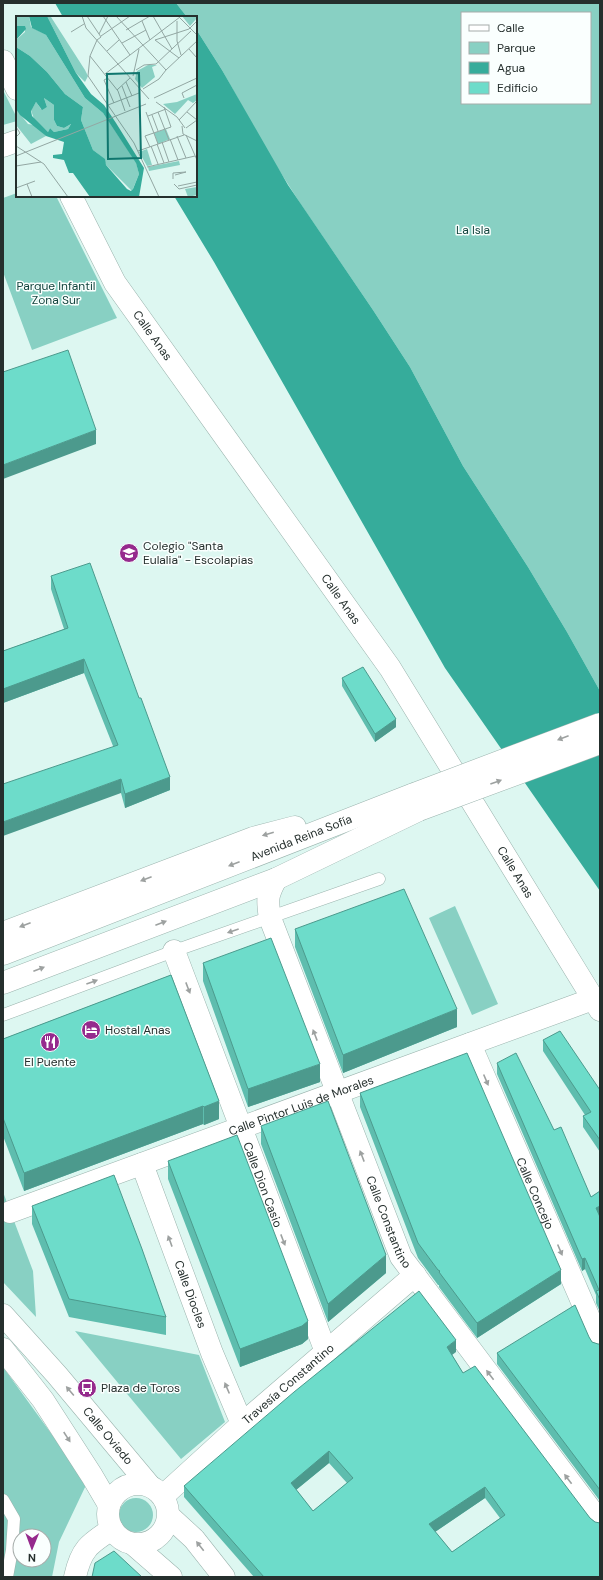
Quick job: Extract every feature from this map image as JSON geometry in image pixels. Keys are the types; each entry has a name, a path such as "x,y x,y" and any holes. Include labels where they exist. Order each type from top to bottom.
{"main road":[{"path":"3,61 16,87"},
{"path":"3,146 16,141"},
{"name":"Calle Anas","path":"73,197 116,283 390,668 596,1004"},
{"name":"Avenida Reina Sofía","path":"3,968 417,802 600,724"},
{"name":"Avenida Reina Sofía","path":"3,954 417,802 600,744"},
{"path":"3,983 276,879 417,802"},
{"path":"3,933 253,838 417,802"},
{"name":"Calle Constantino","path":"276,879 269,892 267,903 270,918 402,1257 596,1509"},
{"name":"Calle Dion Casio","path":"174,951 326,1352"},
{"name":"Calle Pintor Luis de Morales","path":"10,1212 470,1044 596,1004"},
{"name":"Calle Concejo","path":"470,1044 600,1343"},
{"name":"Calle Diocles","path":"142,1164 212,1353 242,1424"},
{"name":"Travesía Constantino","path":"160,1499 242,1424 415,1275"},
{"name":"Calle Oviedo","path":"3,1315 57,1375 224,1577"},
{"path":"3,1349 42,1400 92,1476 109,1505"},
{"path":"139,1483 160,1499 166,1526 161,1534 153,1541 143,1544 133,1544 124,1541 117,1536 112,1529 108,1513 109,1505 113,1497 120,1489 139,1483"},
{"path":"75,1577 79,1561 91,1543 112,1529"},
{"path":"133,1544 171,1577"}],"lane":[{"path":"3,1015 174,951 379,879"},
{"path":"3,1500 14,1520 12,1550 6,1577"}],"green space":[{"name":"La Isla","path":"176,3 600,3 600,691 528,567 463,466 410,367 270,156 222,70 197,31 197,16 186,16"},
{"path":"3,90 16,116 16,121 3,125"},
{"name":"Parque Infantil Zona Sur","path":"16,193 16,197 56,197 117,318 32,350 3,272 3,198"},
{"path":"455,906 498,1004 472,1015 429,918"},
{"path":"3,1192 33,1271 36,1317 3,1282"},
{"path":"75,1331 199,1355 225,1422 181,1459"},
{"path":"3,1367 87,1483 59,1542 52,1577 3,1577"},
{"path":"136,1498 148,1503 153,1515 148,1527 136,1532 124,1527 119,1515 124,1503"}],"water":[{"path":"55,3 176,3 186,16 62,16"},
{"path":"197,31 222,70 288,185 410,367 463,466 528,567 600,691 600,891 445,668 214,262 175,197 197,197"}],"building":[{"path":"68,350 96,430 3,465 3,372"},
{"path":"90,563 139,698 141,698 170,777 125,794 121,779 3,822 3,784 118,745 84,659 3,689 3,651 68,628 51,576"},
{"path":"363,667 396,719 375,734 342,678"},
{"path":"404,889 457,1009 343,1055 295,929"},
{"path":"271,938 320,1064 248,1089 203,963"},
{"path":"171,975 219,1101 24,1173 3,1118 3,1039"},
{"path":"560,1031 600,1090 600,1140 583,1116 591,1112 543,1040"},
{"path":"467,1053 561,1270 477,1323 418,1243 360,1093"},
{"path":"516,1053 554,1130 561,1127 591,1197 600,1191 600,1206 596,1208 600,1217 600,1300 596,1291 599,1290 585,1258 582,1259 497,1063"},
{"path":"328,1101 386,1255 328,1304 261,1126"},
{"path":"237,1135 308,1321 302,1326 240,1349 168,1161"},
{"path":"114,1175 166,1317 69,1299 32,1206"},
{"path":"419,1291 456,1340 447,1347 463,1373 475,1366 590,1518 595,1522 600,1523 600,1577 264,1577 184,1486 294,1392","holes":["329,1451 353,1478 313,1511 291,1483","485,1487 505,1515 452,1552 429,1524"]},
{"path":"575,1305 592,1342 600,1344 600,1490 497,1353"},
{"path":"114,1551 142,1577 92,1577 95,1563"}],"place":[{"name":"Colegio \"Santa Eulalia\" - Escolapias","path":"129,553"},
{"name":"Hostal Anas","path":"91,1030"},
{"name":"El Puente","path":"50,1042"},
{"name":"Plaza de Toros","path":"87,1388"}]}
